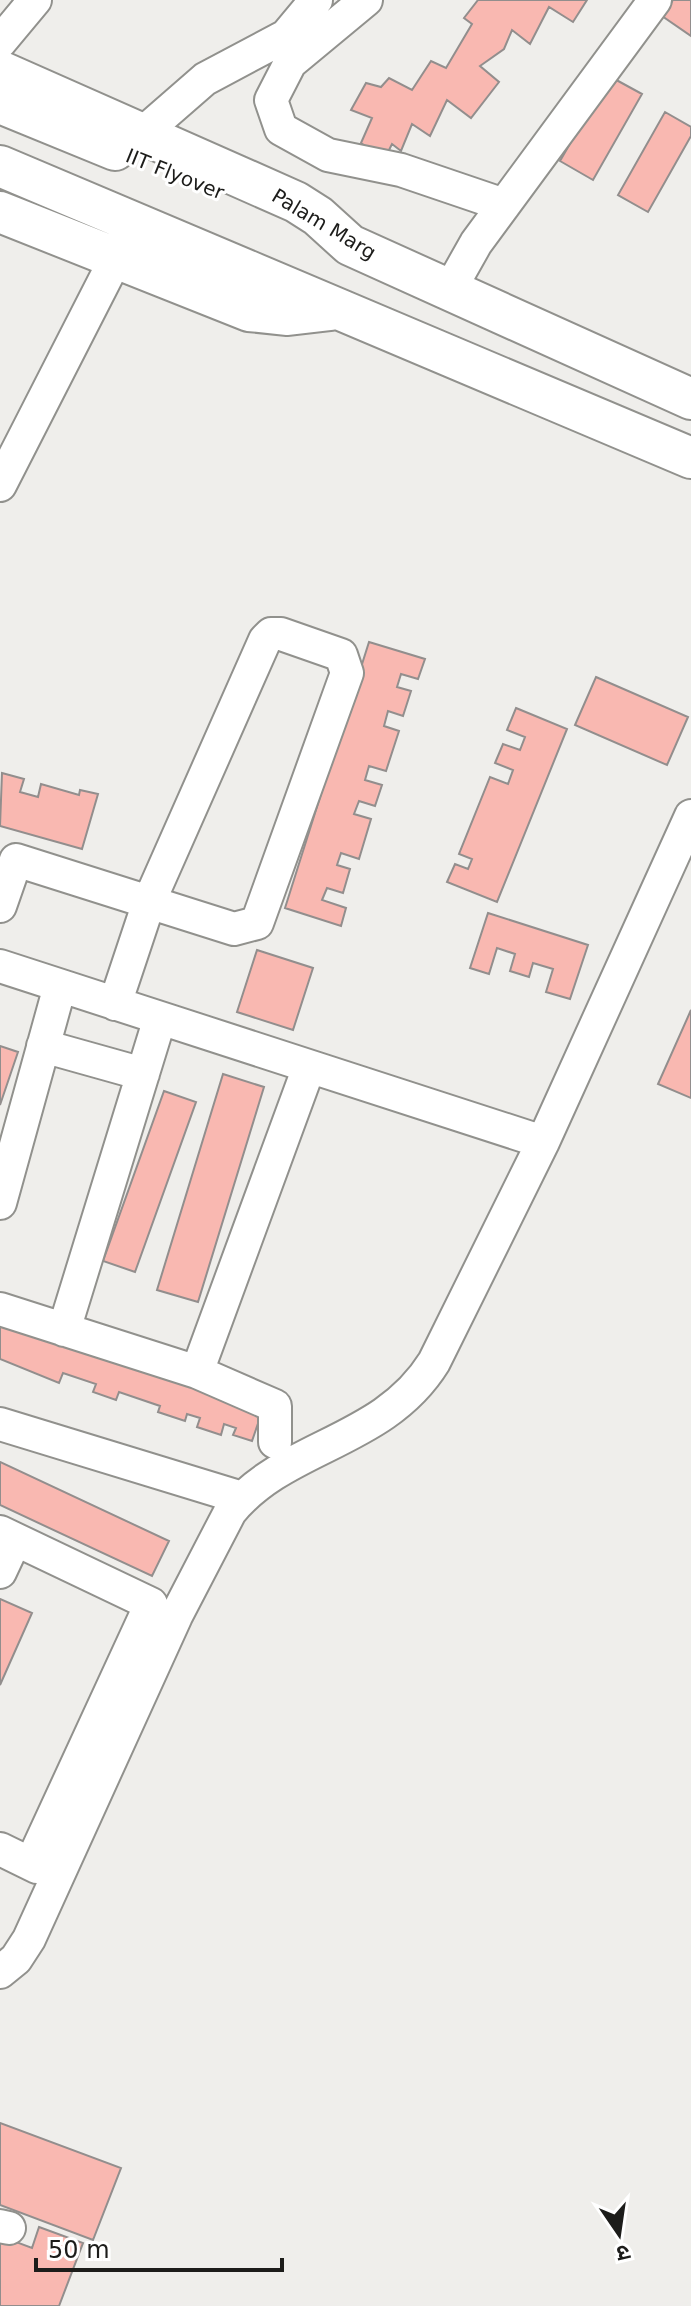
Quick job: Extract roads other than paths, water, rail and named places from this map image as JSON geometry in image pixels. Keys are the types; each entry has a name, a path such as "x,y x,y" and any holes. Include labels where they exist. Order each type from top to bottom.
{"main road":[{"name":"Palam Marg","path":"0,71 296,202 318,216 350,245 691,399"},
{"name":"IIT Flyover","path":"0,103 350,245"},
{"path":"0,166 691,458"},
{"path":"0,212 249,311 288,315 335,309"}],"street":[{"path":"0,42 35,0"},
{"path":"143,133 205,79 286,36 316,0"},
{"path":"366,0 290,63 271,100 281,129 328,155 401,170 504,205"},
{"path":"449,291 476,243 655,0"},
{"path":"0,485 116,258"},
{"path":"0,906 16,860 149,902 234,929 257,923 347,673 341,655 281,634 268,636 149,902 115,1004"},
{"path":"0,1972 16,1959 29,1939 176,1616 221,1528 242,1498 279,1473 382,1418 421,1382 543,1142 691,816"},
{"path":"0,966 543,1142"},
{"path":"0,1203 60,986"},
{"path":"64,1330 160,1018"},
{"path":"43,1046 143,1074"},
{"path":"197,1372 309,1067"},
{"path":"0,1309 197,1372 275,1406 275,1442"},
{"path":"0,1424 242,1498"},
{"path":"0,1572 8,1536 151,1604 34,1866 0,1849"}]}
